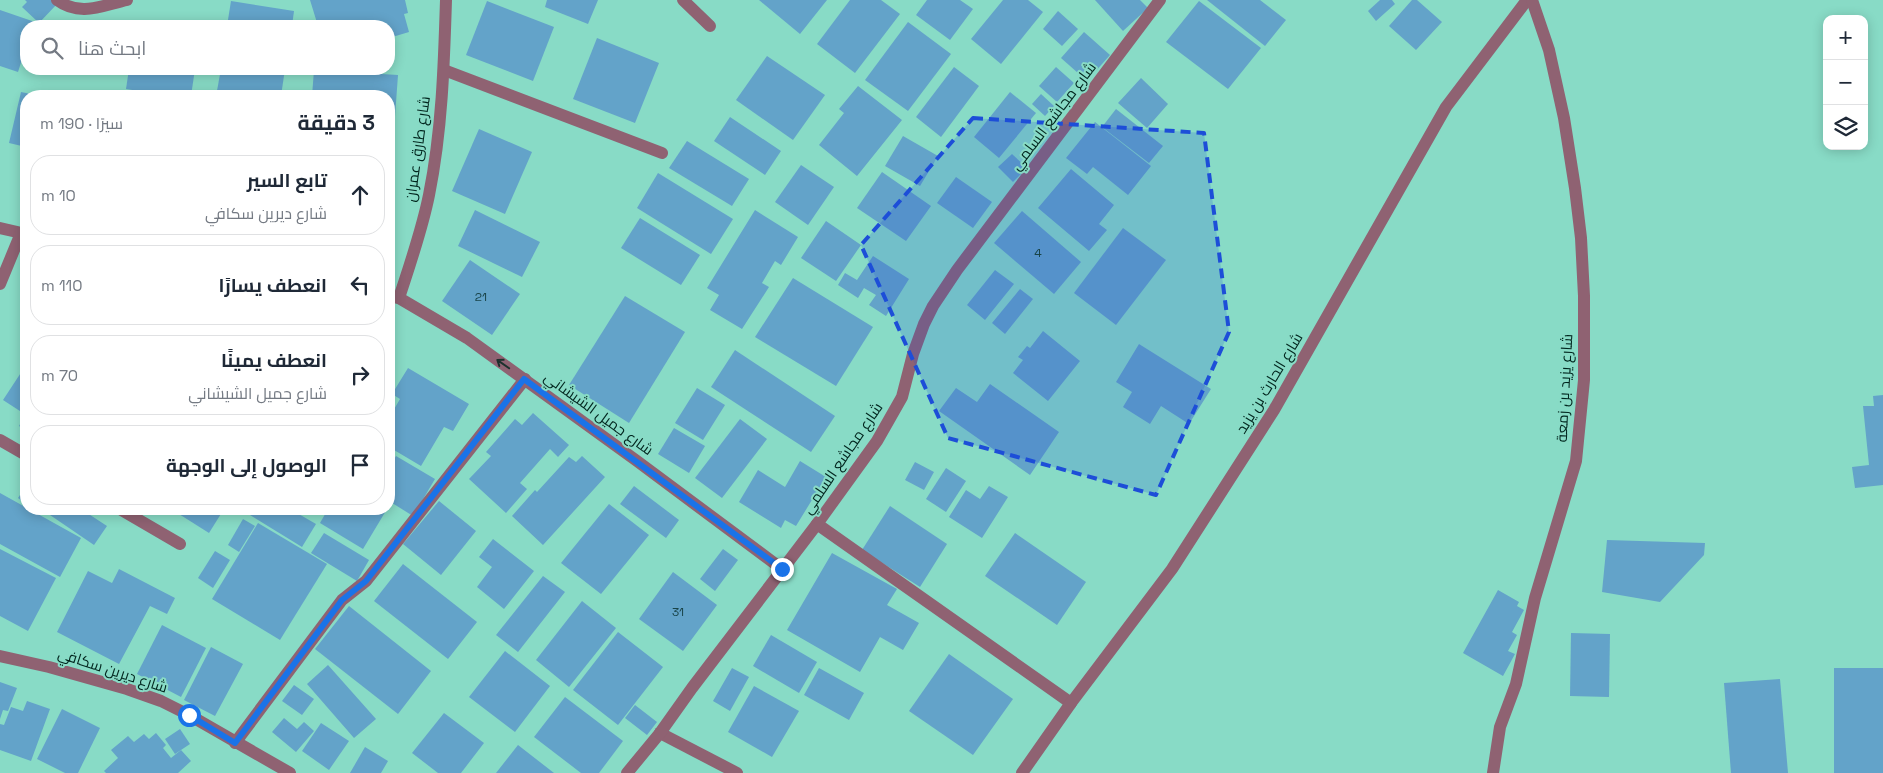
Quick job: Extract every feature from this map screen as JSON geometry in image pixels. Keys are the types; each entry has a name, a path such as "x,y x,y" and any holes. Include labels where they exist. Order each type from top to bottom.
{"street":[{"path":"57,0 66,7 84,10 127,0"},
{"name":"شارع طارق عمران","path":"395,295 412,256 429,195 444,70 446,0"},
{"path":"683,0 710,26"},
{"name":"شارع مجاشع السلمي","path":"628,773 817,524 877,441 902,397 918,340 933,306 957,270 1160,0"},
{"name":"شارع الحارث بن يزيد","path":"1022,773 1071,703 1172,570 1274,410 1446,107 1527,0"},
{"name":"شارع يزيد بن زمعة","path":"1493,773 1500,727 1516,684 1535,598 1576,461 1584,380 1584,296 1581,238 1575,188 1564,118 1549,50 1532,0"},
{"path":"444,70 662,153"},
{"path":"0,228 20,232"},
{"path":"0,284 20,242"},
{"name":"شارع جميل الشيشاني","path":"395,298 467,338 782,569"},
{"path":"235,743 342,600 366,581 524,379"},
{"path":"0,440 20,452"},
{"path":"130,515 180,544"},
{"path":"817,524 1071,703"},
{"name":"شارع ديرين سكافي","path":"0,656 75,674 128,689 161,701 290,773"},
{"path":"660,733 737,773"}],"highlighted area":[{"path":"973,118 1204,133 1229,332 1156,495 948,438 861,245"}],"building":[{"path":"25,0 52,0 57,4 42,20 36,20 22,7 27,2"},
{"path":"310,0 405,0 408,13 404,14 409,32 395,36 395,20 316,20"},
{"path":"547,0 598,0 588,24 545,7"},
{"path":"759,0 827,0 800,34"},
{"path":"850,0 881,0 900,14 855,73 817,44"},
{"path":"927,0 960,0 973,9 950,40 916,15"},
{"path":"1003,0 1028,0 1043,12 1001,64 971,39"},
{"path":"1095,0 1140,0 1148,8 1123,31"},
{"path":"1207,0 1260,0 1286,20 1265,46"},
{"path":"1380,0 1392,0 1395,4 1376,21 1368,11"},
{"path":"1412,0 1417,0 1442,22 1416,50 1389,26"},
{"path":"231,1 294,11 293,20 228,20"},
{"path":"487,1 554,27 533,81 466,55"},
{"path":"1199,1 1261,48 1228,89 1166,42"},
{"path":"0,10 29,20 20,20 20,66 18,72 0,66"},
{"path":"1058,11 1078,29 1062,46 1043,29"},
{"path":"908,22 951,54 908,111 865,80"},
{"path":"1084,32 1110,55 1087,81 1061,58"},
{"path":"597,38 659,63 635,123 573,99"},
{"path":"767,56 825,95 793,140 736,100"},
{"path":"954,67 979,86 941,137 916,117"},
{"path":"1056,67 1074,83 1057,102 1039,86"},
{"path":"128,75 194,75 192,90 126,89"},
{"path":"220,75 284,75 282,90 217,90"},
{"path":"314,75 398,75 395,116 395,90 312,90"},
{"path":"1141,78 1168,104 1147,128 1118,103"},
{"path":"858,86 902,120 857,176 819,145 844,113 839,109"},
{"path":"1010,92 1036,113 999,158 974,137"},
{"path":"1041,94 1054,106 1045,116 1032,104"},
{"path":"20,96 20,146 9,143"},
{"path":"1116,109 1163,146 1149,163 1102,127"},
{"path":"730,117 781,151 765,175 714,141"},
{"path":"1095,122 1151,166 1128,195 1093,167 1087,174 1066,158"},
{"path":"479,129 532,152 505,214 452,191"},
{"path":"903,136 938,156 920,186 885,166"},
{"path":"687,141 749,179 732,206 669,168"},
{"path":"1012,154 1027,168 1013,182 998,167"},
{"path":"801,165 834,187 808,225 775,202"},
{"path":"1071,169 1114,205 1099,224 1107,230 1089,251 1038,208"},
{"path":"882,172 931,206 906,241 857,208"},
{"path":"658,173 733,219 711,254 637,208"},
{"path":"956,177 992,202 973,228 937,203"},
{"path":"475,210 540,242 522,277 458,246"},
{"path":"755,210 798,237 781,265 775,261 762,283 769,287 742,329 710,310 719,295 707,288"},
{"path":"1022,211 1081,262 1054,294 994,243"},
{"path":"640,218 700,255 681,285 621,248"},
{"path":"826,221 861,245 836,281 801,258"},
{"path":"1123,228 1166,260 1116,325 1074,293"},
{"path":"873,256 909,279 886,316 869,305 876,295 864,288 858,298 838,285 845,273 857,280"},
{"path":"470,260 520,294 492,335 442,301"},
{"path":"995,270 1014,284 985,320 967,305"},
{"path":"793,278 873,327 836,386 755,337"},
{"path":"1020,289 1033,299 1005,334 992,323"},
{"path":"625,296 685,332 629,423 569,385"},
{"path":"1043,331 1080,361 1048,401 1013,373 1023,360 1018,357 1027,346 1030,348"},
{"path":"1139,344 1211,389 1189,424 1161,406 1150,424 1123,407 1132,392 1116,382"},
{"path":"735,350 835,416 811,452 711,387"},
{"path":"408,368 469,404 453,431 444,427 421,466 395,451 395,408 400,399 395,396 395,389"},
{"path":"20,374 20,411 3,400"},
{"path":"990,384 1059,432 1030,475 939,411 956,388 977,402"},
{"path":"697,388 725,405 703,440 675,423"},
{"path":"1883,395 1883,485 1855,488 1852,467 1869,465 1863,406 1874,406 1873,396"},
{"path":"533,413 569,445 558,457 550,449 520,483 527,489 506,513 469,479 491,456 486,452 515,419 522,425"},
{"path":"740,419 767,439 722,498 695,478"},
{"path":"674,428 705,446 689,473 658,454"},
{"path":"396,456 435,479 413,516 395,505"},
{"path":"582,456 605,477 543,545 512,516 535,490 537,492 569,457 576,462"},
{"path":"800,461 826,477 796,526 785,520 781,528 739,502 758,470 785,487"},
{"path":"915,462 934,472 924,490 905,480"},
{"path":"946,468 966,481 946,512 926,499"},
{"path":"634,486 679,520 666,538 620,504"},
{"path":"989,486 1008,497 982,538 949,517 966,490 980,499"},
{"path":"0,493 20,504 20,515 40,515 81,538 60,577 0,544"},
{"path":"439,501 476,531 441,575 403,544"},
{"path":"609,504 649,535 601,594 561,563"},
{"path":"890,506 947,544 920,587 862,550"},
{"path":"50,515 90,515 107,526 94,545"},
{"path":"180,515 220,515 209,533"},
{"path":"250,515 300,515 316,524 302,547"},
{"path":"325,515 383,515 363,549 320,523"},
{"path":"243,519 255,526 239,552 228,545"},
{"path":"258,523 327,564 280,640 212,599"},
{"path":"324,533 369,560 357,581 311,553"},
{"path":"1015,533 1086,582 1057,625 985,576"},
{"path":"493,539 534,571 504,609 477,587 492,567 479,557"},
{"path":"1607,540 1705,543 1704,555 1660,602 1602,592"},
{"path":"0,549 56,578 28,631 0,616"},
{"path":"723,549 738,560 715,591 700,579"},
{"path":"215,551 230,560 213,588 198,578"},
{"path":"832,553 897,589 887,605 919,623 903,650 880,637 860,672 787,630"},
{"path":"403,564 477,622 448,659 374,601"},
{"path":"119,569 175,598 167,614 150,606 119,664 57,632 88,571 112,583"},
{"path":"673,572 717,605 683,651 639,619"},
{"path":"543,576 565,592 518,652 496,635"},
{"path":"1498,590 1519,602 1517,606 1524,610 1512,632 1517,635 1508,651 1515,654 1503,676 1463,653"},
{"path":"582,601 616,628 569,687 536,660"},
{"path":"349,606 431,671 398,714 315,649"},
{"path":"162,625 206,648 181,697 137,674"},
{"path":"618,632 663,667 618,725 573,690"},
{"path":"1571,633 1610,634 1609,697 1570,696"},
{"path":"771,635 817,662 799,693 753,666"},
{"path":"211,647 243,664 215,716 184,700"},
{"path":"505,651 550,686 515,732 469,697"},
{"path":"949,654 1013,699 973,755 909,711"},
{"path":"328,665 376,719 354,738 307,684"},
{"path":"732,668 749,677 730,711 713,701"},
{"path":"819,668 864,693 849,720 804,695"},
{"path":"1834,668 1883,668 1883,773 1834,773"},
{"path":"1780,679 1788,773 1731,773 1724,683"},
{"path":"0,682 17,688 8,711 3,710 0,719"},
{"path":"294,685 314,699 302,715 282,701"},
{"path":"754,686 799,711 772,757 728,732"},
{"path":"565,697 623,741 599,773 581,773 534,737"},
{"path":"27,701 50,709 31,761 0,750 0,724 4,725 11,707 23,711"},
{"path":"635,705 657,722 647,735 625,718"},
{"path":"62,709 100,728 78,773 65,773 37,759"},
{"path":"444,713 484,743 461,773 438,773 412,753"},
{"path":"284,718 297,729 304,722 314,731 296,752 272,732"},
{"path":"321,723 349,741 329,770 302,751"},
{"path":"180,729 190,744 175,754 165,739"},
{"path":"156,733 166,745 163,748 171,758 181,750 191,761 178,773 106,773 104,771 118,758 111,750 128,736 134,742 144,734 149,739"},
{"path":"518,745 554,773 496,773"},
{"path":"365,747 388,761 381,773 350,773"}],"route":[{"path":"189,715 235,743 342,600 366,581 524,379 782,569"}]}
